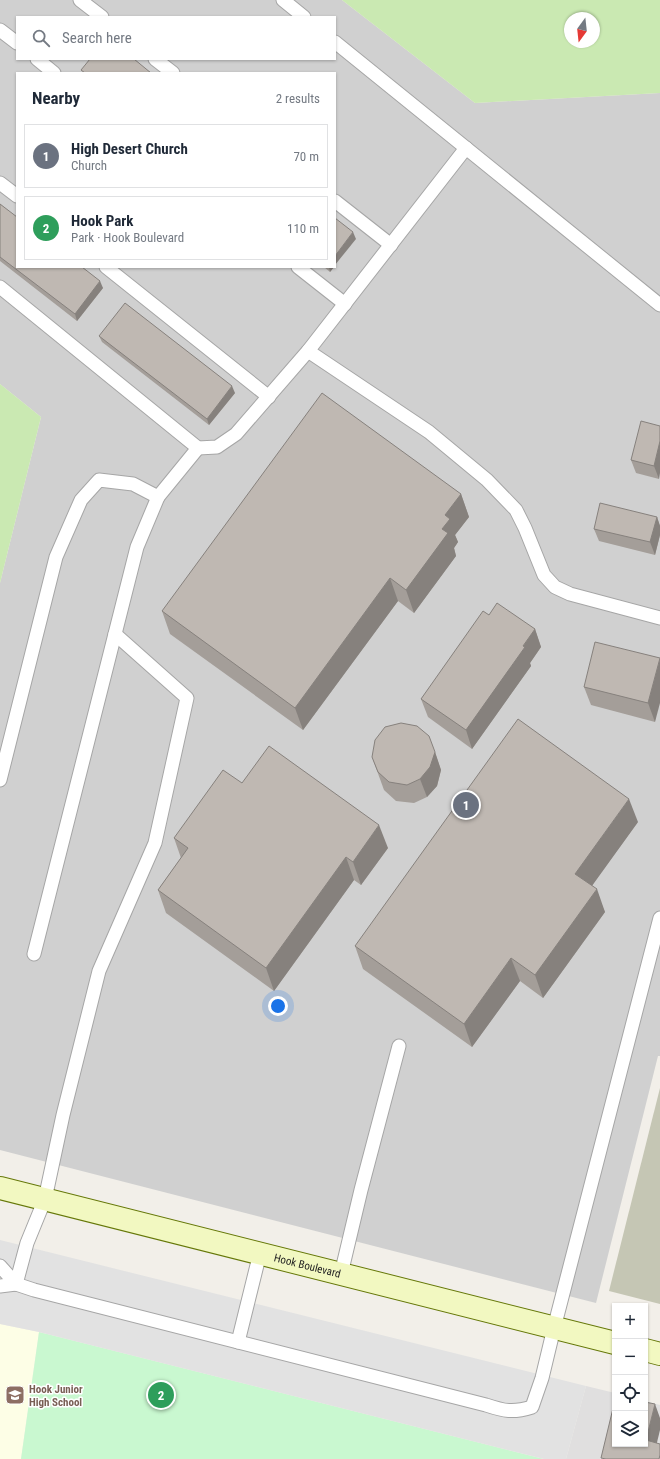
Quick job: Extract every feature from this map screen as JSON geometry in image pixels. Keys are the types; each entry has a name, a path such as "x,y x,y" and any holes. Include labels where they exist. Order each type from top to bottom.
{"main road":[{"name":"Hook Boulevard","path":"0,1188 612,1342"},
{"path":"648,1351 660,1354"}],"lane":[{"path":"80,0 101,16"},
{"path":"283,0 303,16"},
{"path":"0,30 16,42"},
{"path":"336,43 660,305"},
{"path":"38,60 53,72"},
{"path":"156,60 172,72"},
{"path":"0,288 198,448 217,447 236,434 308,351 466,148"},
{"path":"0,183 16,195"},
{"path":"336,202 391,245"},
{"path":"107,268 269,397"},
{"path":"299,268 345,304"},
{"path":"308,351 429,432 487,480 516,510 544,575 555,587 570,594 660,618"},
{"path":"34,954 137,548 158,497 198,448"},
{"path":"0,780 56,557 81,500 99,480 133,484 158,497"},
{"path":"16,1284 27,1243 45,1199 63,1115 99,971 155,843 187,698 115,634"},
{"path":"0,1286 16,1284 41,1292 486,1405 502,1411 521,1411 532,1408 537,1396 660,918"},
{"path":"341,1274 361,1190 399,1046"},
{"path":"238,1342 260,1253"},
{"path":"0,1266 16,1284"}],"shaded area":[{"path":"0,0 342,0 475,103 660,93 660,1056 658,1056 596,1303 0,1150 0,583 41,417 0,384"},
{"path":"660,1088 660,1304 609,1291"},
{"path":"0,1240 586,1386 566,1459 544,1459 39,1332 0,1324"},
{"name":"Hook Junior High School","path":"0,1324 39,1332 21,1459 0,1459"},
{"path":"586,1386 612,1392 612,1447 648,1447 648,1402 660,1405 660,1459 566,1459"}],"green space":[{"path":"342,0 660,0 660,93 475,103"},
{"path":"0,384 41,417 0,583"},
{"path":"39,1332 544,1459 21,1459"}],"building":[{"path":"89,60 135,60 150,72 84,72 81,70"},
{"path":"0,204 16,216 16,268 83,268 100,281 75,314 0,257"},
{"path":"336,219 353,232 336,255"},
{"path":"125,303 232,386 207,419 99,336"},
{"path":"322,393 461,494 445,515 450,519 442,529 448,533 406,590 390,578 295,708 162,611"},
{"path":"641,421 660,426 660,441 654,466 631,460"},
{"path":"600,503 657,517 650,542 594,529"},
{"path":"497,603 535,629 523,646 525,647 466,730 421,699 483,611 489,615"},
{"path":"595,642 660,658 648,703 584,687"},
{"path":"518,719 629,799 575,874 597,889 535,975 511,958 464,1024 355,946"},
{"path":"401,723 417,726 429,736 435,752 430,767 420,779 407,785 389,782 378,772 372,757 375,740 385,727"},
{"path":"269,746 379,825 353,862 346,857 266,968 158,890 188,848 174,838 223,770 242,783"},
{"path":"648,1403 655,1404 648,1432"},
{"path":"612,1412 612,1447 648,1447 648,1441 660,1444 659,1459 601,1458"}],"place":[{"name":"High Desert Church","path":"466,805"},
{"name":"Hook Junior High School","path":"15,1395"},
{"name":"Hook Park","path":"161,1395"}]}
